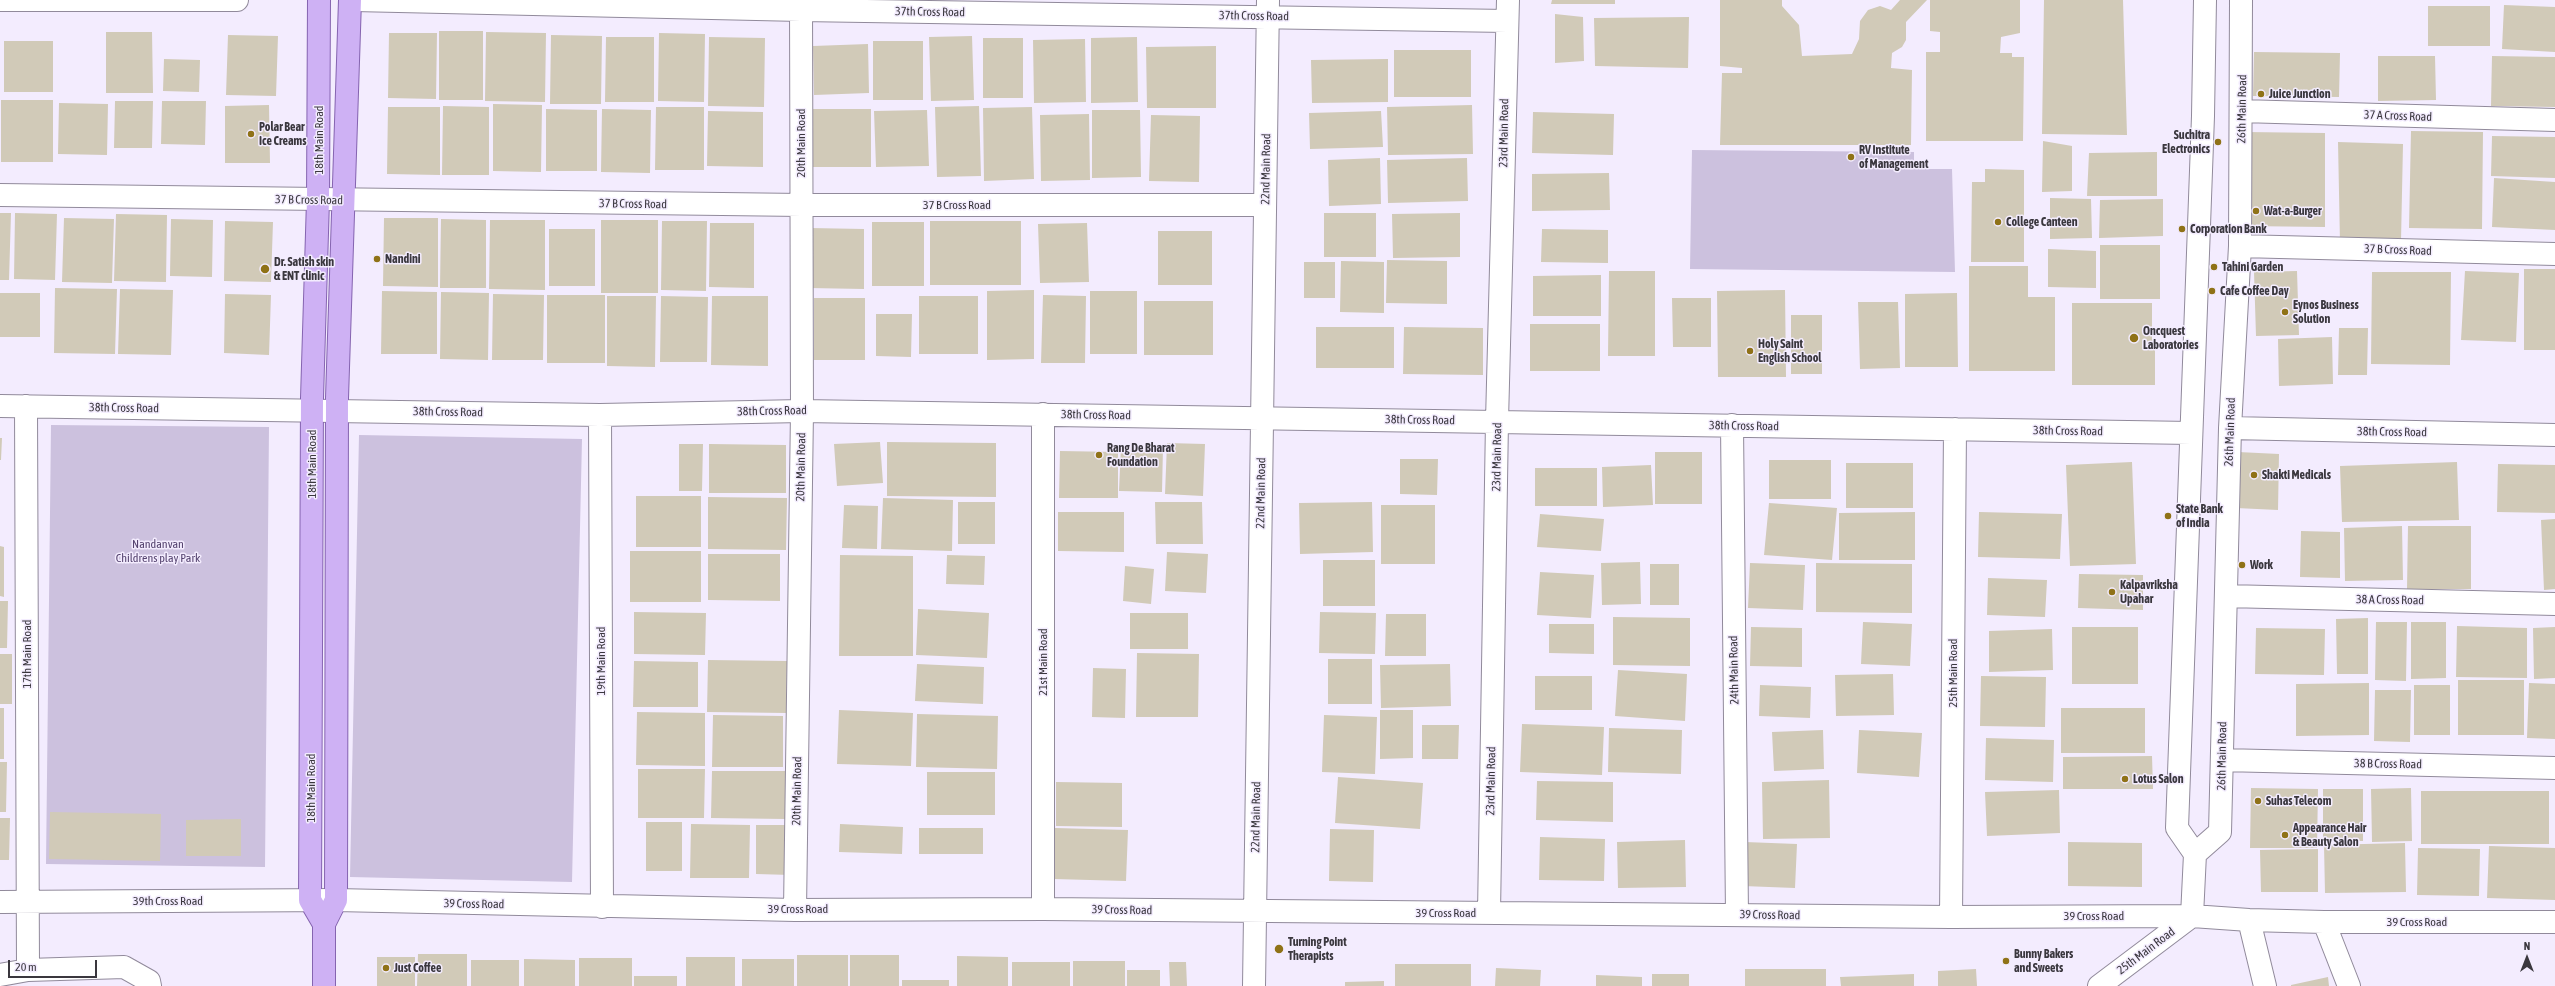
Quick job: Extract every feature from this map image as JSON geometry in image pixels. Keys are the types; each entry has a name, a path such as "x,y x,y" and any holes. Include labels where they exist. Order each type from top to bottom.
{"main road":[{"name":"18th Main Road","path":"310,900 313,410 318,200 319,0"},
{"name":"18th Main Road","path":"324,986 324,924 336,900 337,411 350,0"},
{"path":"310,900 324,924"}],"street":[{"path":"0,0 237,0"},
{"name":"37th Cross Road","path":"354,0 1507,10"},
{"path":"2192,916 2195,854 2178,828 2203,116 2205,0"},
{"name":"26th Main Road","path":"2195,854 2220,832 2230,428 2240,246 2241,0"},
{"name":"20th Main Road","path":"795,910 802,411 801,5"},
{"name":"22nd Main Road","path":"1254,986 1268,8"},
{"name":"23rd Main Road","path":"1489,913 1497,422 1507,10"},
{"name":"37 A Cross Road","path":"2241,111 2555,120"},
{"name":"37 B Cross Road","path":"0,195 343,201 802,205 1265,205"},
{"name":"37 B Cross Road","path":"2240,246 2555,254"},
{"name":"38th Cross Road","path":"0,406 600,415 802,411 2191,433"},
{"name":"17th Main Road","path":"26,406 28,970"},
{"name":"21st Main Road","path":"1043,414 1043,909"},
{"name":"19th Main Road","path":"600,415 602,907"},
{"name":"24th Main Road","path":"1732,425 1736,915"},
{"name":"38th Cross Road","path":"2230,428 2555,435"},
{"name":"25th Main Road","path":"1951,917 1955,429"},
{"name":"38 A Cross Road","path":"2226,596 2555,604"},
{"name":"38 B Cross Road","path":"2222,760 2555,768"},
{"name":"39th Cross Road","path":"0,902 336,900"},
{"name":"39 Cross Road","path":"336,900 602,907 795,910 1043,909 1951,917 2192,916 2249,920 2324,922 2555,922"},
{"name":"25th Main Road","path":"2099,986 2192,916"},
{"path":"2249,920 2265,986"},
{"path":"2324,922 2349,986"},
{"path":"0,975 28,970 124,967 149,981 150,986"}],"green space":[{"path":"1692,150 1914,152 1914,169 1952,169 1955,272 1690,269"},
{"name":"Nandanvan Childrens play Park","path":"51,425 269,427 265,867 46,864"},
{"path":"359,435 582,439 572,882 350,877"}],"building":[{"path":"1552,0 1615,0 1615,4 1551,4"},
{"path":"1720,0 1782,0 1782,6 1799,25 1802,56 1852,54 1859,39 1860,21 1868,10 1880,6 1891,10 1900,0 1927,0 1906,22 1906,40 1902,47 1892,53 1891,68 1912,70 1911,145 1720,145 1722,73 1742,73 1742,68 1720,66"},
{"path":"1930,0 2020,0 2020,33 2001,37 2000,53 2012,53 2012,57 2024,57 2023,141 1926,141 1926,52 1940,52 1940,32 1930,31"},
{"path":"2044,0 2123,0 2127,135 2042,134"},
{"path":"2504,5 2555,7 2555,52 2502,49"},
{"path":"2428,6 2490,6 2490,46 2428,46"},
{"path":"1555,14 1583,17 1584,61 1555,63"},
{"path":"1689,17 1688,68 1595,66 1594,18"},
{"path":"439,31 483,31 483,100 439,100"},
{"path":"106,32 152,32 153,93 106,93"},
{"path":"486,32 546,33 545,102 485,101"},
{"path":"389,33 437,33 436,99 388,98"},
{"path":"659,33 705,34 704,102 658,101"},
{"path":"228,35 278,36 276,96 226,95"},
{"path":"551,35 602,36 601,104 550,104"},
{"path":"972,36 974,100 931,101 929,37"},
{"path":"606,37 654,37 654,102 605,102"},
{"path":"709,37 765,38 764,107 708,106"},
{"path":"1137,37 1138,102 1091,103 1091,38"},
{"path":"983,38 1023,38 1023,98 983,98"},
{"path":"1085,39 1086,102 1034,103 1033,40"},
{"path":"4,41 53,41 53,92 4,92"},
{"path":"873,41 923,41 923,100 873,100"},
{"path":"868,44 869,93 814,95 813,46"},
{"path":"1216,46 1216,108 1147,108 1146,47"},
{"path":"1394,50 1471,50 1471,97 1394,97"},
{"path":"2254,52 2340,53 2339,97 2253,96"},
{"path":"2378,56 2435,56 2436,100 2378,101"},
{"path":"2492,56 2555,57 2555,107 2491,106"},
{"path":"164,59 200,60 199,92 163,91"},
{"path":"1388,59 1388,102 1312,103 1311,60"},
{"path":"1,100 53,100 53,162 1,162"},
{"path":"115,101 153,101 152,148 114,148"},
{"path":"162,101 206,101 205,145 161,144"},
{"path":"59,103 108,104 107,155 58,154"},
{"path":"493,104 542,105 541,172 493,171"},
{"path":"269,105 270,163 225,163 225,106"},
{"path":"1472,105 1473,154 1388,155 1387,107"},
{"path":"443,106 489,107 489,175 442,175"},
{"path":"979,106 981,176 937,177 935,107"},
{"path":"388,107 440,107 440,175 387,174"},
{"path":"656,107 704,107 704,170 655,170"},
{"path":"1032,107 1034,179 984,181 983,108"},
{"path":"546,109 597,110 597,171 546,171"},
{"path":"602,109 651,110 650,173 601,172"},
{"path":"810,109 871,109 871,167 810,167"},
{"path":"927,110 929,166 876,167 874,111"},
{"path":"1092,110 1140,110 1141,177 1092,178"},
{"path":"708,111 763,112 763,167 707,166"},
{"path":"1381,111 1383,147 1310,149 1309,113"},
{"path":"1533,112 1614,114 1613,155 1532,153"},
{"path":"1089,114 1090,180 1041,181 1040,115"},
{"path":"1151,115 1200,116 1199,182 1149,181"},
{"path":"2411,131 2483,132 2482,229 2409,228"},
{"path":"2246,132 2325,133 2325,227 2246,226"},
{"path":"2492,136 2555,137 2555,178 2491,176"},
{"path":"2043,141 2072,146 2072,191 2042,192"},
{"path":"2338,142 2403,144 2401,241 2340,243"},
{"path":"2157,152 2157,196 2087,196 2089,153"},
{"path":"1380,158 1381,204 1329,206 1328,160"},
{"path":"1467,158 1468,201 1388,203 1387,160"},
{"name":"College Canteen","path":"1985,169 2024,170 2024,262 1971,262 1972,182 1985,182"},
{"path":"1609,173 1610,210 1532,211 1532,174"},
{"path":"2494,178 2555,182 2555,230 2492,227"},
{"path":"2050,198 2091,199 2092,238 2050,239"},
{"path":"2163,199 2163,236 2099,238 2100,200"},
{"path":"0,213 11,213 9,280 0,280"},
{"path":"15,213 57,214 55,280 14,279"},
{"path":"1324,213 1376,213 1376,257 1324,257"},
{"path":"1460,213 1460,257 1393,258 1392,214"},
{"path":"116,214 167,215 166,282 114,281"},
{"path":"64,218 114,219 112,283 62,282"},
{"path":"384,218 438,218 438,287 383,286"},
{"path":"171,219 213,220 212,277 170,276"},
{"path":"441,219 486,220 486,288 440,288"},
{"path":"490,220 545,220 545,290 489,289"},
{"path":"601,220 658,220 658,293 601,293"},
{"path":"225,221 273,222 271,282 224,281"},
{"path":"662,221 707,221 706,291 661,290"},
{"path":"930,221 1021,221 1021,285 930,285"},
{"path":"872,222 924,222 924,286 872,286"},
{"path":"710,223 754,223 754,288 709,287"},
{"path":"1087,223 1089,282 1040,283 1038,224"},
{"path":"810,228 864,229 864,289 809,288"},
{"path":"549,229 595,229 595,286 549,286"},
{"path":"1542,229 1608,230 1608,263 1541,262"},
{"path":"1158,231 1212,231 1212,285 1158,285"},
{"path":"2100,245 2160,245 2160,299 2100,299"},
{"path":"2048,249 2096,251 2096,288 2048,287"},
{"path":"1387,260 1447,261 1447,304 1386,303"},
{"path":"1341,261 1384,262 1384,313 1340,312"},
{"path":"1304,262 1335,262 1335,298 1304,298"},
{"path":"1969,266 2028,266 2028,297 2055,297 2055,371 1969,371"},
{"path":"2524,269 2555,269 2555,350 2524,350"},
{"path":"1609,271 1655,271 1655,356 1608,356"},
{"path":"2297,271 2299,335 2256,336 2254,272"},
{"path":"2465,271 2519,273 2516,342 2461,340"},
{"path":"2372,272 2451,272 2450,365 2371,364"},
{"path":"1601,275 1601,316 1533,316 1533,276"},
{"path":"55,288 117,289 115,354 54,353"},
{"path":"120,289 173,290 171,355 118,354"},
{"path":"1034,290 1034,359 987,360 987,291"},
{"path":"1785,290 1786,377 1718,377 1717,291"},
{"path":"382,291 437,292 437,354 381,354"},
{"path":"1090,291 1137,291 1137,354 1090,354"},
{"path":"441,292 489,293 488,360 440,359"},
{"path":"0,293 40,293 40,337 0,337"},
{"path":"1957,293 1958,367 1905,367 1905,294"},
{"path":"225,294 271,295 269,355 224,353"},
{"path":"493,294 544,295 543,360 492,360"},
{"path":"547,295 605,295 605,363 547,363"},
{"path":"1043,295 1086,296 1085,363 1041,363"},
{"path":"607,296 656,296 655,367 607,366"},
{"path":"661,296 708,297 707,362 660,362"},
{"path":"712,296 768,296 768,366 711,365"},
{"path":"919,296 978,296 978,354 919,354"},
{"path":"814,298 865,298 865,360 814,360"},
{"path":"1672,298 1711,298 1711,347 1673,347"},
{"path":"1144,301 1213,301 1213,355 1144,355"},
{"path":"1858,302 1898,302 1900,368 1860,369"},
{"path":"2072,303 2152,303 2152,340 2155,340 2155,385 2072,385"},
{"path":"876,314 912,314 911,357 876,356"},
{"path":"1791,315 1822,315 1822,374 1791,374"},
{"path":"1530,324 1600,324 1600,371 1530,371"},
{"path":"1316,327 1394,327 1394,368 1316,368"},
{"path":"1404,327 1483,328 1483,375 1403,374"},
{"path":"2339,328 2368,328 2367,375 2338,375"},
{"path":"2332,337 2333,384 2279,386 2278,339"},
{"path":"0,438 2,438 1,460 0,460"},
{"path":"880,442 883,483 837,486 834,444"},
{"path":"887,442 996,443 996,497 887,496"},
{"path":"1167,443 1205,444 1203,496 1165,494"},
{"path":"679,444 703,444 702,491 679,491"},
{"path":"709,444 786,445 786,493 709,493"},
{"path":"1121,446 1163,447 1162,492 1119,491"},
{"path":"1060,451 1118,452 1118,498 1059,498"},
{"path":"1655,452 1702,452 1702,504 1655,504"},
{"path":"2238,452 2279,454 2278,510 2236,508"},
{"path":"1400,459 1438,459 1437,495 1400,494"},
{"path":"1769,460 1831,460 1831,499 1769,499"},
{"path":"2132,462 2136,564 2070,566 2066,465"},
{"path":"2457,462 2459,520 2342,522 2340,466"},
{"path":"1846,463 1913,463 1913,508 1846,508"},
{"path":"2498,464 2555,465 2555,513 2497,512"},
{"path":"1651,465 1653,505 1603,507 1602,467"},
{"path":"1535,468 1597,468 1597,506 1535,506"},
{"path":"636,496 701,496 701,547 636,547"},
{"path":"708,497 787,498 786,550 708,549"},
{"path":"883,498 953,500 952,551 881,549"},
{"path":"958,502 995,502 995,544 958,544"},
{"path":"1155,502 1202,502 1203,544 1156,544"},
{"path":"1372,502 1373,552 1300,554 1299,503"},
{"path":"1769,503 1837,508 1832,560 1764,555"},
{"path":"844,505 878,506 877,549 842,548"},
{"path":"1381,505 1435,505 1435,564 1381,564"},
{"path":"1058,512 1124,512 1124,552 1058,551"},
{"path":"1915,512 1915,560 1839,560 1839,513"},
{"path":"1979,512 2062,514 2060,559 1978,557"},
{"path":"1540,514 1604,519 1601,551 1537,547"},
{"path":"2555,519 2555,589 2544,590 2541,520"},
{"path":"2402,526 2403,580 2345,581 2344,528"},
{"path":"2408,526 2471,526 2471,589 2407,589"},
{"path":"2301,531 2340,532 2340,578 2300,577"},
{"path":"0,546 4,547 4,597 0,596"},
{"path":"630,551 701,551 701,602 630,602"},
{"path":"1167,552 1208,554 1206,593 1165,591"},
{"path":"708,554 780,554 780,601 708,600"},
{"path":"840,555 913,556 913,656 839,656"},
{"path":"947,555 985,556 984,585 946,584"},
{"path":"1323,560 1375,560 1375,606 1323,606"},
{"path":"1640,562 1641,604 1602,605 1601,563"},
{"path":"1750,563 1805,565 1803,610 1748,608"},
{"path":"1816,563 1912,564 1912,613 1816,612"},
{"path":"1650,564 1679,564 1679,605 1650,605"},
{"path":"1125,566 1154,569 1151,604 1123,601"},
{"path":"1540,572 1594,575 1591,618 1537,615"},
{"path":"2079,574 2143,575 2143,610 2078,608"},
{"path":"1988,578 2047,580 2045,617 1987,615"},
{"path":"0,601 8,601 7,648 0,648"},
{"path":"918,609 989,613 987,658 916,655"},
{"path":"634,612 706,613 705,655 634,654"},
{"path":"1320,612 1376,613 1375,654 1319,653"},
{"path":"1130,613 1188,613 1188,649 1130,649"},
{"path":"1386,614 1426,614 1426,656 1385,656"},
{"path":"1613,617 1690,618 1690,666 1613,665"},
{"path":"2368,618 2368,674 2337,674 2336,619"},
{"path":"1863,622 1912,624 1910,666 1861,664"},
{"path":"2376,622 2407,622 2406,681 2375,680"},
{"path":"2411,622 2446,622 2446,678 2411,679"},
{"path":"1549,624 1594,624 1594,654 1549,653"},
{"path":"2457,626 2527,628 2527,678 2456,677"},
{"path":"1751,627 1802,628 1802,667 1750,666"},
{"path":"2072,627 2138,627 2138,684 2072,684"},
{"path":"2555,627 2555,678 2534,679 2533,628"},
{"path":"2256,628 2325,629 2324,675 2255,674"},
{"path":"2052,629 2053,670 1989,672 1989,631"},
{"path":"1137,653 1199,654 1198,717 1136,717"},
{"path":"0,654 12,654 12,704 0,704"},
{"path":"1328,659 1372,659 1372,704 1328,704"},
{"path":"708,660 787,661 786,713 707,712"},
{"path":"634,661 698,662 698,707 633,707"},
{"path":"917,664 984,667 983,704 915,701"},
{"path":"1450,664 1451,706 1381,708 1380,665"},
{"path":"1093,668 1126,669 1125,718 1092,717"},
{"path":"1618,670 1687,674 1685,721 1615,716"},
{"path":"1893,674 1894,715 1836,716 1835,675"},
{"path":"1535,676 1592,676 1592,710 1535,710"},
{"path":"1981,676 2046,677 2045,727 1980,726"},
{"path":"2458,680 2524,680 2524,735 2458,735"},
{"path":"2369,683 2369,735 2296,736 2296,684"},
{"path":"2529,683 2555,684 2555,739 2527,738"},
{"path":"1760,685 1811,687 1810,718 1759,716"},
{"path":"2414,685 2450,685 2450,735 2414,735"},
{"path":"2375,690 2411,690 2410,742 2374,741"},
{"path":"0,708 4,708 4,759 0,759"},
{"path":"2061,708 2145,708 2145,753 2061,753"},
{"path":"839,710 913,713 911,766 837,764"},
{"path":"1380,710 1413,710 1413,758 1380,759"},
{"path":"637,712 705,713 705,766 636,765"},
{"path":"917,714 998,716 997,769 916,767"},
{"path":"713,715 783,716 783,767 712,767"},
{"path":"1324,715 1377,717 1375,774 1322,772"},
{"path":"1522,724 1604,727 1602,775 1520,772"},
{"path":"1422,725 1459,725 1458,759 1422,759"},
{"path":"1609,728 1682,730 1681,774 1608,772"},
{"path":"1823,730 1824,769 1774,771 1772,732"},
{"path":"1859,730 1922,733 1919,777 1857,773"},
{"path":"1986,738 2054,740 2053,782 1985,780"},
{"path":"2152,756 2153,789 2063,789 2063,757"},
{"path":"0,762 7,762 6,812 0,812"},
{"path":"638,769 705,769 704,818 638,818"},
{"path":"712,771 785,771 785,819 711,818"},
{"path":"927,772 995,772 995,815 927,815"},
{"path":"1338,777 1423,783 1420,829 1335,823"},
{"path":"1829,780 1830,838 1763,839 1762,782"},
{"path":"1537,781 1613,782 1613,822 1536,820"},
{"path":"1056,782 1122,783 1122,827 1056,826"},
{"path":"2251,788 2318,789 2317,848 2250,848"},
{"path":"2411,788 2412,841 2372,842 2371,789"},
{"path":"2323,789 2363,789 2363,841 2323,841"},
{"path":"2059,790 2060,833 1987,836 1985,792"},
{"path":"2421,791 2549,791 2549,844 2421,844"},
{"path":"50,812 161,814 160,861 49,859"},
{"path":"0,818 10,818 9,860 0,860"},
{"path":"241,819 241,856 186,856 186,820"},
{"path":"646,822 682,822 682,871 646,871"},
{"path":"691,824 750,825 749,878 690,878"},
{"path":"840,824 903,827 902,854 839,852"},
{"path":"756,825 791,825 791,875 756,874"},
{"path":"919,828 983,828 983,854 919,854"},
{"path":"1055,828 1128,830 1126,881 1054,879"},
{"path":"1330,829 1374,830 1373,882 1329,881"},
{"path":"1540,837 1605,839 1604,881 1539,880"},
{"path":"1685,840 1686,887 1618,888 1617,842"},
{"path":"1745,842 1797,844 1795,888 1743,886"},
{"path":"2068,842 2142,843 2142,887 2068,886"},
{"path":"2405,843 2406,892 2325,893 2324,845"},
{"path":"2489,846 2555,848 2555,900 2487,898"},
{"path":"2418,848 2480,849 2479,896 2417,895"},
{"path":"2318,849 2318,892 2261,892 2260,850"},
{"path":"418,954 467,954 467,986 417,986"},
{"path":"797,955 848,955 848,986 797,986"},
{"path":"850,955 899,955 899,986 850,986"},
{"path":"957,956 1008,957 1008,986 957,986"},
{"path":"377,957 415,957 415,986 377,986"},
{"path":"686,957 735,957 735,986 686,986"},
{"path":"579,958 632,958 632,986 579,986"},
{"path":"524,959 575,960 575,986 524,986"},
{"path":"742,959 794,959 794,986 742,986"},
{"path":"471,960 519,960 519,986 471,986"},
{"path":"1073,961 1125,961 1125,986 1073,986"},
{"path":"1012,962 1070,962 1070,986 1012,986"},
{"path":"1169,962 1186,962 1187,986 1170,986"},
{"path":"1395,964 1471,964 1471,986 1395,986"},
{"path":"1496,968 1541,970 1540,986 1495,986"},
{"path":"1745,969 1826,969 1826,986 1745,986"},
{"path":"1976,969 1977,986 1938,986 1938,971"},
{"path":"1127,970 1160,970 1160,986 1127,986"},
{"path":"1652,974 1689,974 1689,986 1652,986"},
{"path":"1914,974 1914,986 1841,986 1840,977"},
{"path":"1596,975 1642,977 1642,986 1596,986"},
{"path":"634,976 677,976 677,986 634,986"},
{"path":"2328,977 2329,986 2291,986 2291,985"},
{"path":"902,980 949,980 949,986 902,986"},
{"path":"1384,981 1384,986 1345,986 1345,982"}],"place":[{"name":"Juice Junction","path":"2261,94"},
{"name":"Polar Bear Ice Creams","path":"251,134"},
{"name":"Suchitra Electronics","path":"2218,142"},
{"name":"RV Institute of Management","path":"1851,157"},
{"name":"Wat-a-Burger","path":"2256,211"},
{"name":"College Canteen","path":"1998,222"},
{"name":"Corporation Bank","path":"2182,229"},
{"name":"Nandini","path":"377,259"},
{"name":"Tahini Garden","path":"2214,267"},
{"name":"Dr. Satish skin & ENT clinic","path":"265,269"},
{"name":"Cafe Coffee Day","path":"2212,291"},
{"name":"Eynos Business Solution","path":"2285,312"},
{"name":"Oncquest Laboratories","path":"2134,338"},
{"name":"Holy Saint English School","path":"1750,351"},
{"name":"Rang De Bharat Foundation","path":"1099,455"},
{"name":"Shakti Medicals","path":"2254,475"},
{"name":"State Bank of India","path":"2168,516"},
{"name":"Work","path":"2242,565"},
{"name":"Kalpavriksha Upahar","path":"2112,592"},
{"name":"Lotus Salon","path":"2125,779"},
{"name":"Suhas Telecom","path":"2258,801"},
{"name":"Appearance Hair & Beauty Salon","path":"2285,835"},
{"name":"Turning Point Therapists","path":"1279,949"},
{"name":"Bunny Bakers and Sweets","path":"2006,961"},
{"name":"Just Coffee","path":"386,968"}]}
